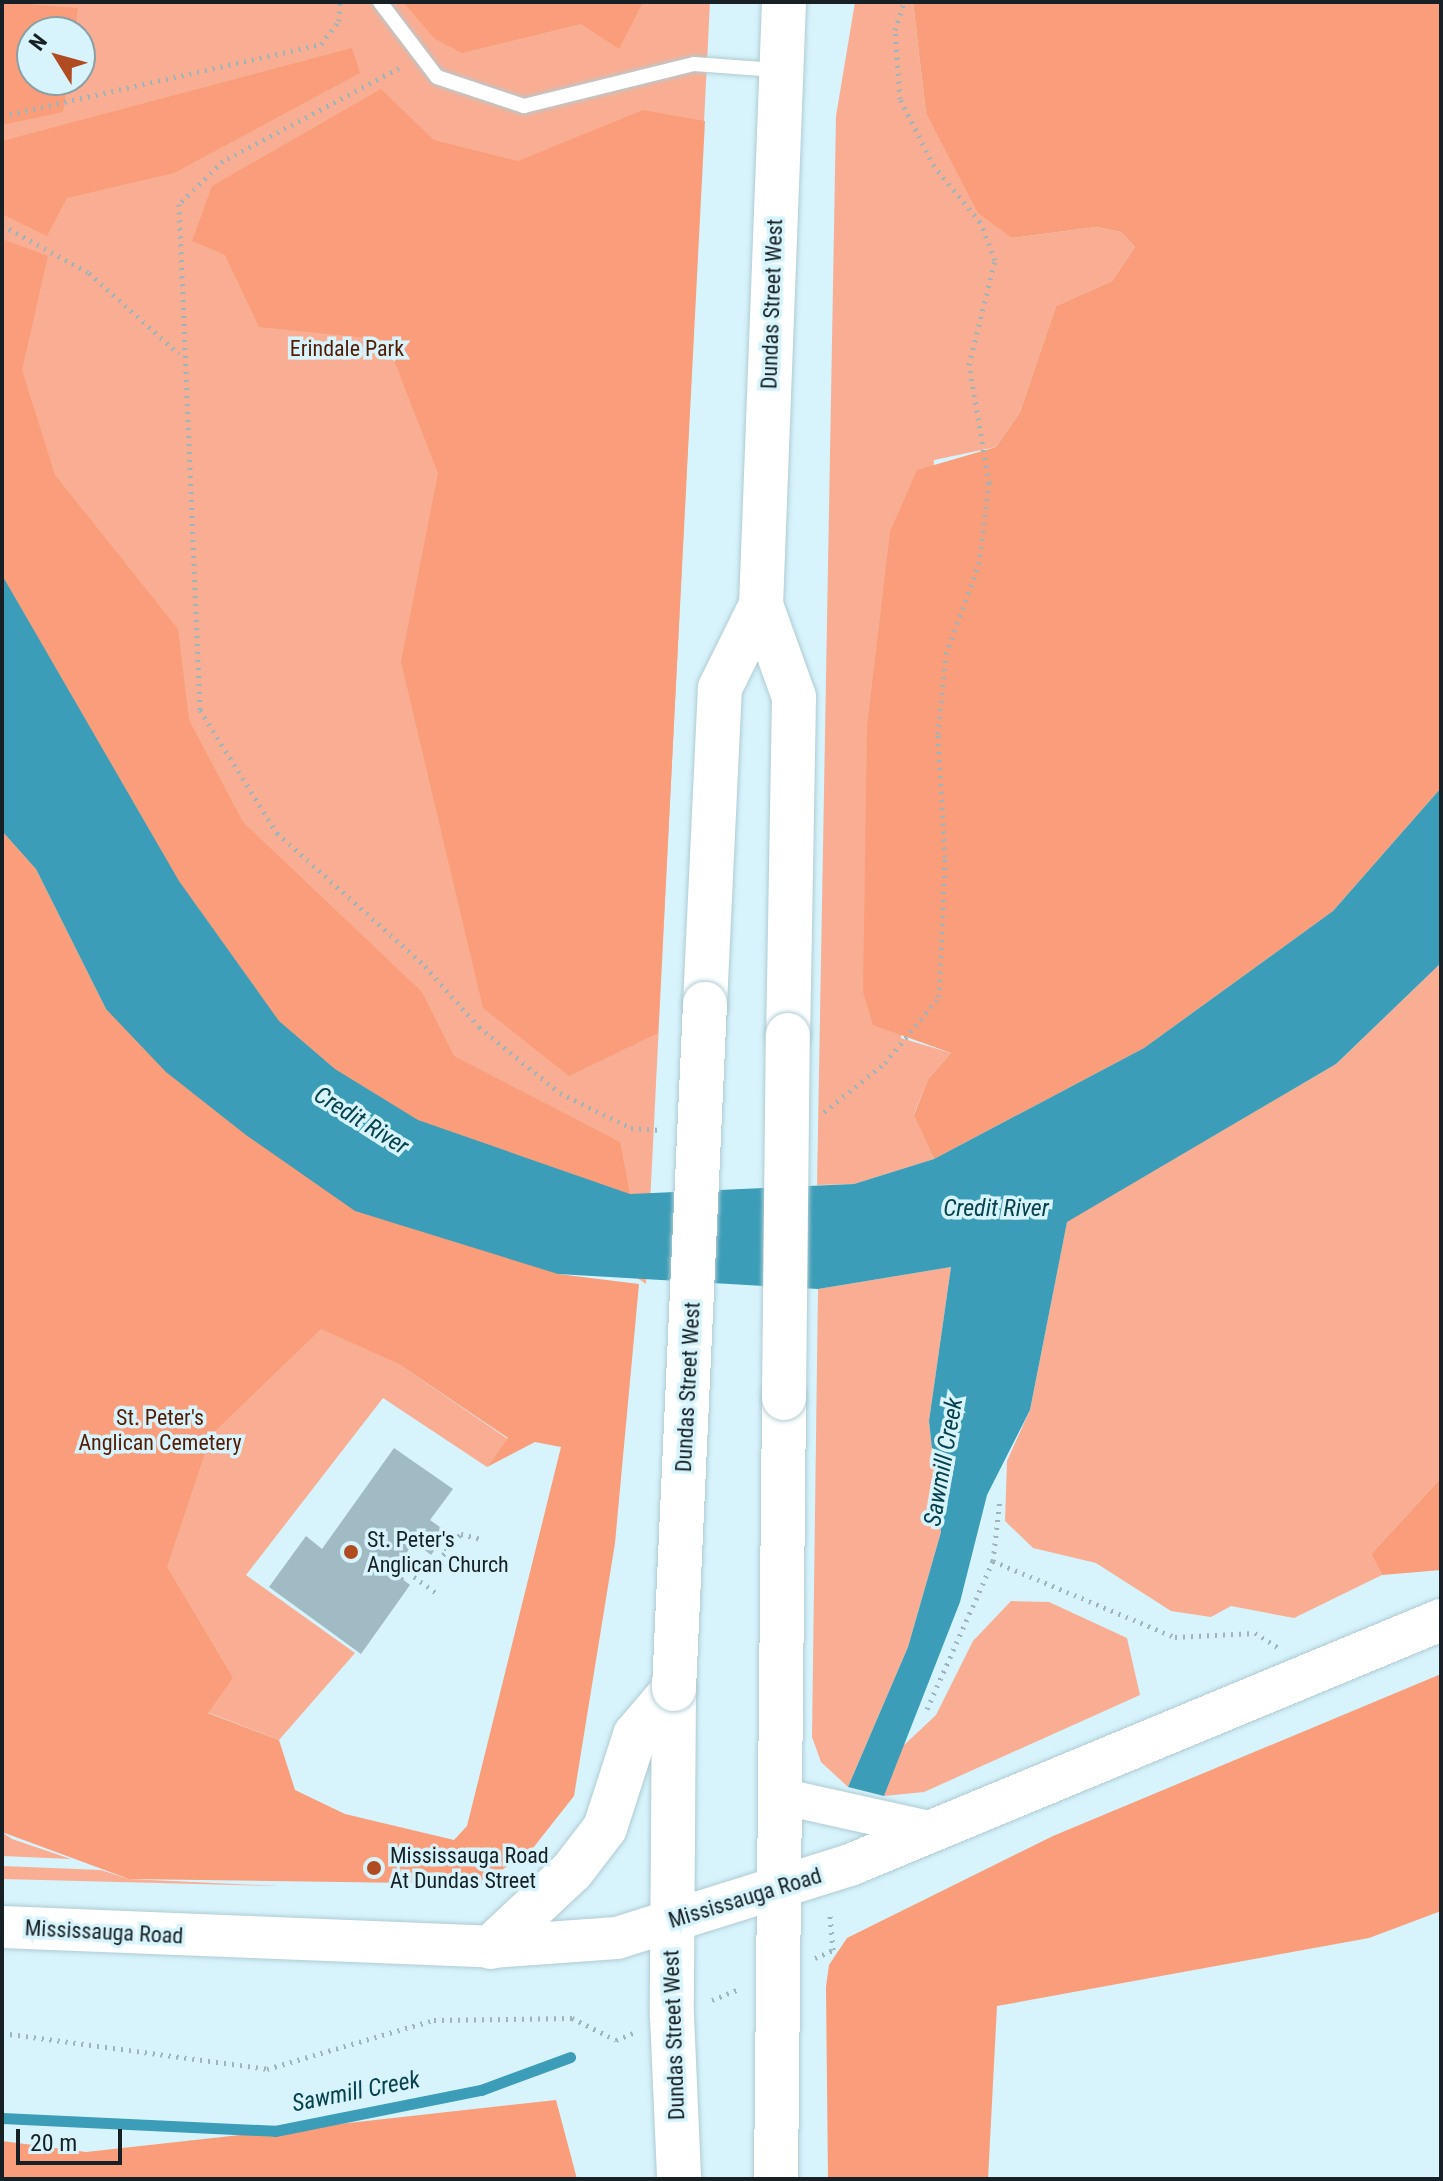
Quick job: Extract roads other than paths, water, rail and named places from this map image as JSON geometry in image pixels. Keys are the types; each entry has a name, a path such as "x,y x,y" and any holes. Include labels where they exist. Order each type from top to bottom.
{"main road":[{"name":"Dundas Street West","path":"776,2179 775,1974 794,697 761,605 784,2"},
{"name":"Dundas Street West","path":"679,2179 671,1921 674,1689 720,688 761,605"},
{"name":"Mississauga Road","path":"2,1927 491,1947 565,1947 671,1921 778,1887 933,1830 1441,1620"},
{"path":"491,1947 572,1871 605,1828 635,1735 674,1689"}],"street":[{"path":"780,1796 933,1830"}],"lane":[{"path":"380,2 437,77 524,106 694,64 781,70"}],"water":[{"name":"Credit River","path":"2,575 179,881 279,1021 335,1069 418,1120 630,1194 854,1184 934,1159 1144,1048 1333,911 1441,788 1441,963 1336,1064 1067,1222 1030,1410 987,1495 960,1602 884,1796 848,1787 908,1647 941,1532 929,1421 951,1267 818,1289 558,1274 355,1211 246,1135 166,1072 106,1009 36,869 2,831"}],"waterway":[{"name":"Sawmill Creek","path":"2,2118 275,2131 481,2090 570,2057"}],"place":[{"name":"St. Peter's Anglican Church","path":"351,1552"},
{"name":"Mississauga Road At Dundas Street","path":"374,1868"}],"park label":[{"name":"Erindale Park","path":"347,349"},
{"name":"St. Peter's Anglican Cemetery","path":"160,1430"}]}
